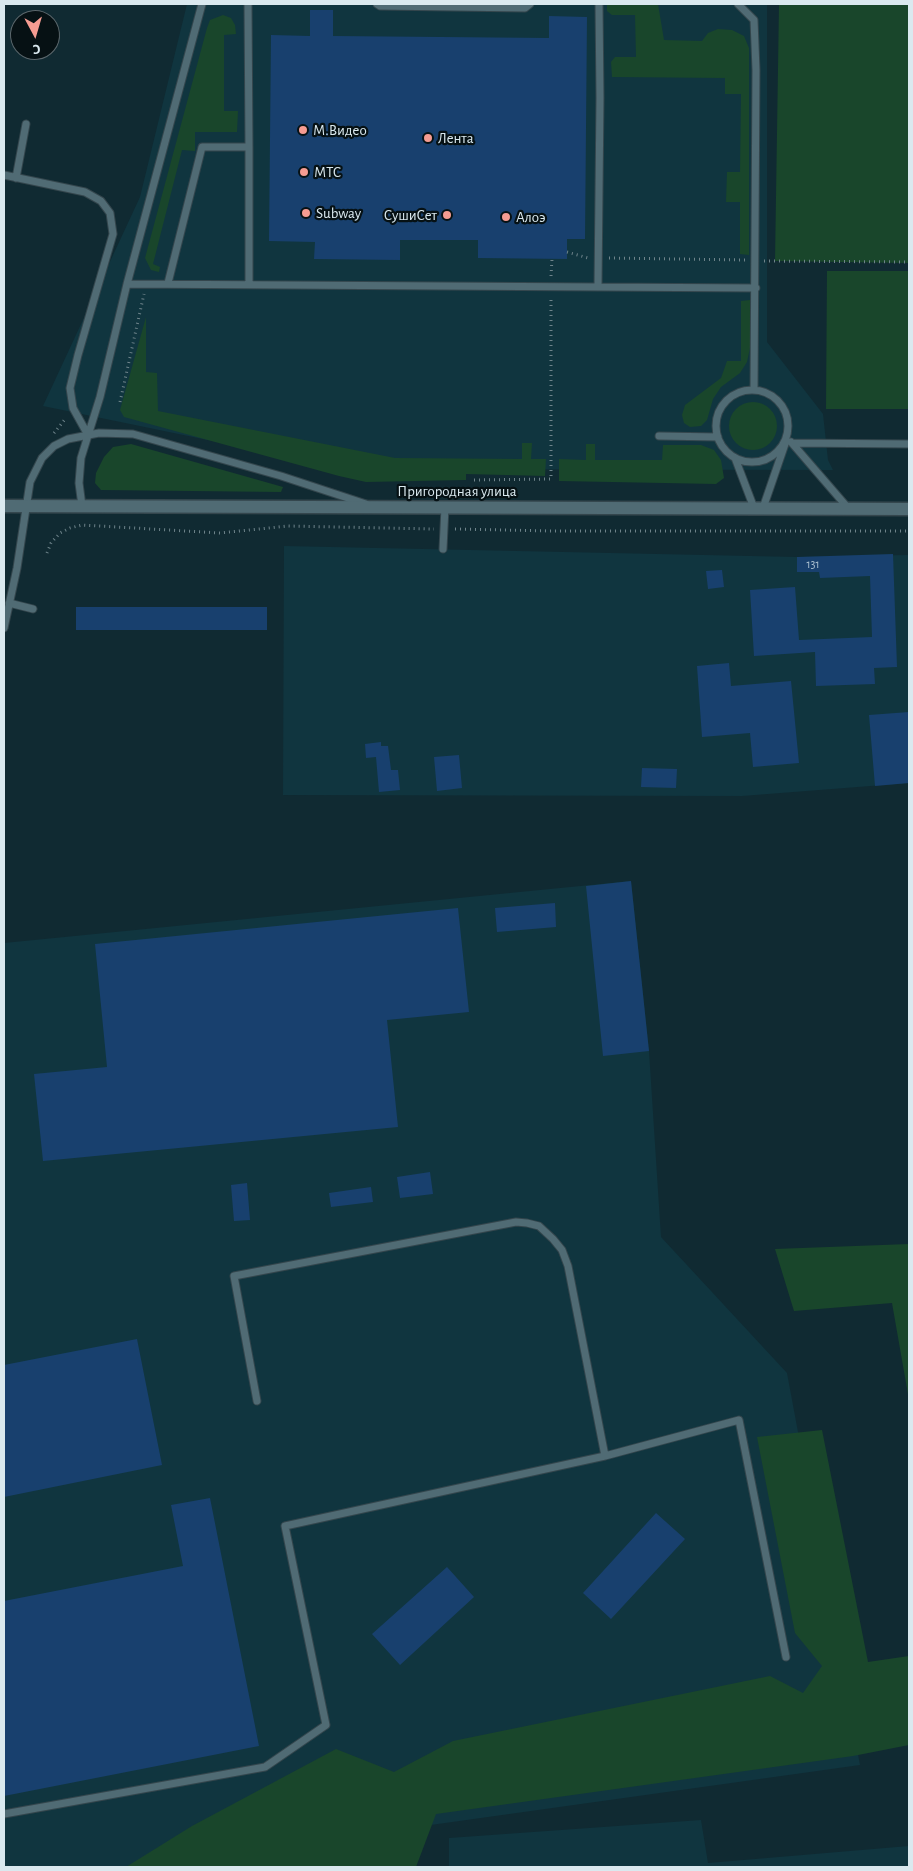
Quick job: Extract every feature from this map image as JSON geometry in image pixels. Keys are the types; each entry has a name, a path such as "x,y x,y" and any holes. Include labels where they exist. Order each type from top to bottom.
{"street":[{"name":"Пригородная улица","path":"4,506 909,509"}],"lane":[{"path":"82,506 79,483 81,458 100,397 127,284 202,4"},
{"path":"248,4 249,284"},
{"path":"377,4 380,6 525,8 530,4"},
{"path":"598,286 599,4"},
{"path":"738,4 754,20 756,70 754,389"},
{"path":"16,178 26,124"},
{"path":"168,283 202,147 249,147"},
{"path":"4,175 85,192 101,201 110,213 113,234 70,388 73,408 88,434"},
{"path":"127,284 756,288"},
{"path":"754,389 775,397 788,415 787,437 758,508 735,458 721,445 715,426 720,407 735,393 754,389"},
{"path":"4,628 17,568 30,482 42,458 54,446 68,439 88,434 117,432 133,434 280,476 376,507"},
{"path":"659,436 718,437"},
{"path":"787,437 848,508"},
{"path":"735,458 754,462 774,455 787,437"},
{"path":"792,443 909,444"},
{"path":"442,550 444,508"},
{"path":"9,603 33,609"},
{"path":"257,1401 234,1276 516,1222 527,1223 539,1226 553,1239 562,1250 568,1266 605,1456"},
{"path":"4,1814 265,1767 326,1725 285,1526 605,1456 739,1420 786,1657"}],"path":[{"path":"567,252 585,258 756,260 774,262 909,262"},
{"path":"474,480 551,479 552,259"},
{"path":"120,402 146,284"},
{"path":"46,552 60,534 70,528 82,525 220,534 288,526 551,531 909,532"}],"shaded area":[{"path":"187,4 767,4 767,342 823,414 828,460 833,470 348,469 43,406 140,197"},
{"path":"284,546 797,557 909,555 909,783 742,796 283,795"},
{"path":"631,881 649,1051 661,1237 787,1373 860,1765 259,1849 169,1867 4,1867 4,943"},
{"path":"701,1820 708,1863 909,1846 909,1867 449,1867 449,1838"}],"green space":[{"path":"607,4 658,4 664,40 702,41 708,33 718,29 732,30 744,36 749,48 749,255 740,254 740,202 726,202 727,172 740,172 741,94 725,94 725,78 612,77 611,62 615,57 636,57 635,15 612,15 607,11"},
{"path":"779,4 909,4 909,263 775,261"},
{"path":"223,15 231,18 235,25 236,34 224,35 224,111 238,111 237,132 195,132 195,151 182,150 153,264 160,267 159,272 151,270 145,258 207,28 210,20"},
{"path":"827,271 909,271 909,409 826,409"},
{"path":"750,300 750,348 747,362 740,373 721,387 713,399 707,420 701,426 690,427 684,423 682,415 685,405 721,378 727,361 741,361 741,301"},
{"path":"146,317 146,372 157,373 158,411 395,458 522,459 522,443 532,443 531,459 546,459 545,476 466,474 466,480 366,482 124,417 120,410"},
{"path":"748,402 758,402 770,409 777,421 777,431 770,443 758,450 748,450 740,446 733,439 729,431 729,421 733,413 740,406"},
{"path":"131,444 283,487 281,492 101,490 95,483 96,473 104,457 113,447"},
{"path":"586,444 595,444 595,460 662,460 663,445 701,445 714,450 721,460 724,478 716,484 559,481 559,459 586,460"},
{"path":"909,1244 909,1400 892,1303 794,1311 775,1249"},
{"path":"822,1430 868,1662 909,1656 909,1745 853,1756 436,1814 416,1867 126,1867 192,1826 336,1749 394,1772 453,1741 770,1676 803,1693 822,1666 795,1633 757,1437"}],"building":[{"name":"Лента","path":"310,10 333,10 333,36 549,38 549,16 587,17 585,239 567,239 567,259 478,258 478,240 400,240 400,260 314,259 315,242 269,241 271,35 310,36"},
{"path":"893,554 897,667 874,668 875,684 816,686 815,652 754,656 750,590 795,587 799,640 872,637 870,576 820,578 819,572 797,572 797,557"},
{"path":"722,570 724,587 708,589 706,571"},
{"path":"76,607 267,607 267,630 76,630"},
{"path":"729,663 731,686 791,681 799,763 753,767 750,733 702,737 697,666"},
{"path":"909,712 909,783 875,786 869,715"},
{"path":"381,742 381,746 388,746 391,770 398,770 400,790 379,792 376,757 366,758 365,744"},
{"path":"459,755 462,788 437,791 434,757"},
{"path":"642,768 677,769 676,788 641,787"},
{"path":"631,881 649,1051 603,1056 586,886"},
{"path":"555,903 556,927 497,932 495,908"},
{"path":"458,908 469,1012 387,1020 398,1127 43,1161 34,1074 107,1067 95,944"},
{"path":"430,1172 433,1194 400,1198 397,1177"},
{"path":"247,1183 250,1220 234,1221 231,1185"},
{"path":"371,1187 373,1202 331,1207 329,1193"},
{"path":"137,1339 162,1465 4,1497 4,1365"},
{"path":"210,1498 259,1746 4,1796 4,1601 183,1566 171,1505"},
{"path":"656,1513 685,1539 611,1619 583,1593"},
{"path":"447,1567 474,1597 400,1665 372,1634"}],"place":[{"name":"М.Видео","path":"303,130"},
{"name":"Лента","path":"428,138"},
{"name":"МТС","path":"304,172"},
{"name":"Subway","path":"306,213"},
{"name":"СушиСет","path":"447,215"},
{"name":"Алоэ","path":"506,217"}]}
